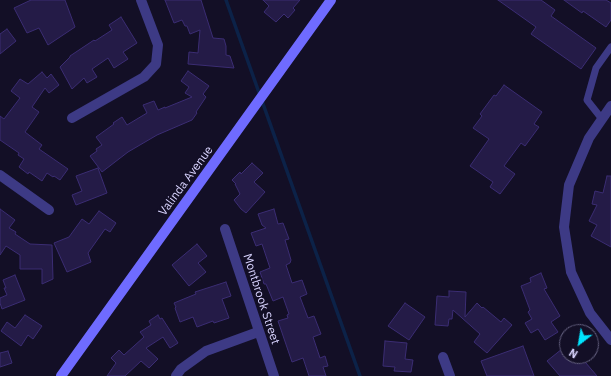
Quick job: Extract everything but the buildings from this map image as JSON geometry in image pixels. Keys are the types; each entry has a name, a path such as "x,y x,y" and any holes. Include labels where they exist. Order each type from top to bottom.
{"main road":[{"name":"Valinda Avenue","path":"61,376 331,0"}],"street":[{"path":"72,118 144,77 156,64 158,45 141,0"},
{"path":"611,106 589,138 569,185 564,227 571,272 590,313 611,340"},
{"path":"0,175 49,210"},
{"name":"Montbrook Street","path":"224,230 274,376"},
{"path":"176,376 181,369 206,351 258,332"},
{"path":"443,357 450,376"}],"lane":[{"path":"602,119 587,100 596,68 611,47"}],"waterway":[{"path":"226,0 360,376"}]}
